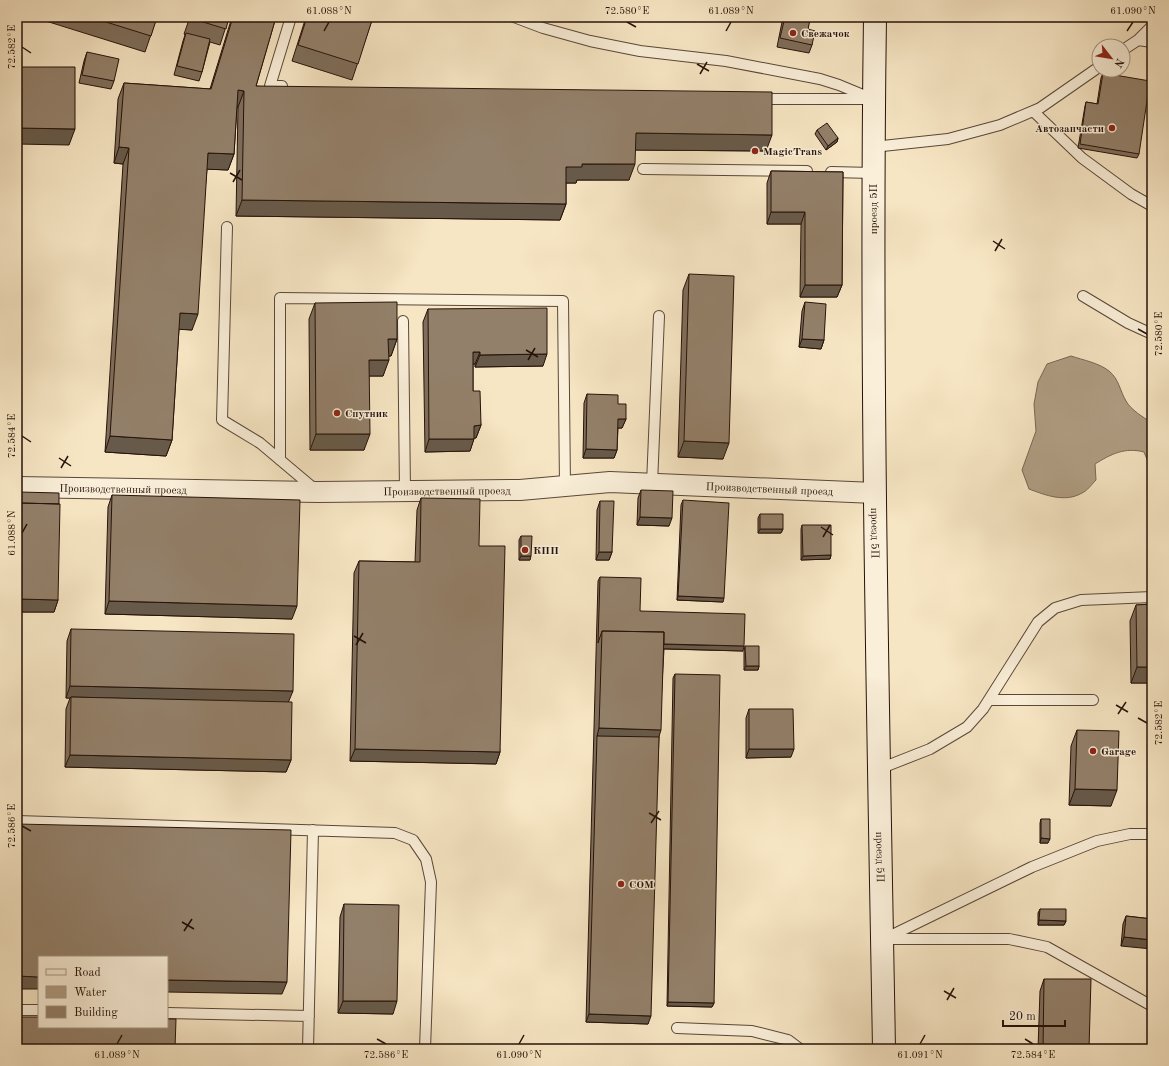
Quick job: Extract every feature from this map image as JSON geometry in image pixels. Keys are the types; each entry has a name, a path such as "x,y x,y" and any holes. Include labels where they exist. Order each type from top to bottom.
{"street":[{"name":"проезд 5П","path":"875,17 873,147 875,493 884,1049"},
{"name":"Производственный проезд","path":"17,487 318,492 520,490 610,482 875,493"}],"lane":[{"path":"291,17 270,86 293,87"},
{"path":"514,17 543,28 597,43 640,51 726,62 820,79 874,99"},
{"path":"1131,45 1152,26"},
{"path":"1138,40 1152,42"},
{"path":"873,147 948,139 1000,125 1040,108 1091,73"},
{"path":"752,99 874,99"},
{"path":"1033,111 1082,158 1131,194 1152,206"},
{"path":"643,169 873,172"},
{"path":"227,227 222,420 260,443 318,492"},
{"path":"1083,296 1152,334"},
{"path":"280,460 280,298 563,301 565,486"},
{"path":"652,484 659,316"},
{"path":"403,321 405,491"},
{"path":"879,769 930,750 967,727 983,709 1038,622 1055,608 1081,600 1152,597"},
{"path":"989,700 1093,700"},
{"path":"17,821 395,833 413,840 426,859 430,882 425,1049"},
{"path":"308,1049 313,830"},
{"path":"882,940 1032,867 1090,844 1130,834 1152,834"},
{"path":"882,940 1009,939 1047,947 1152,1006"},
{"path":"17,1010 38,1010"},
{"path":"168,1013 308,1016"},
{"path":"676,1028 752,1031 788,1040 800,1049"}],"water":[{"path":"1071,356 1096,364 1109,371 1117,381 1128,404 1152,423 1152,467 1149,464 1144,452 1131,450 1118,452 1095,464 1096,480 1086,491 1075,496 1062,498 1048,496 1029,489 1022,470 1036,431 1034,404 1038,382 1047,364"}],"building":[{"path":"90,17 157,17 151,36"},
{"path":"190,17 229,17 226,29"},
{"path":"233,17 276,17 256,86 772,92 772,135 636,133 635,164 582,164 582,167 566,167 566,204 242,200 244,91 238,90 234,154 208,153 198,314 180,313 172,440 110,436 129,148 119,147 124,83 211,89"},
{"path":"307,17 373,17 358,64 298,45"},
{"name":"Свежачок","path":"785,17 809,17 808,20 810,20 808,29 815,31 812,45 780,38"},
{"path":"186,33 210,39 202,72 177,66"},
{"path":"87,52 119,59 114,81 82,75"},
{"path":"17,67 75,67 75,129 17,128"},
{"name":"Автозапчасти","path":"1102,78 1131,78 1150,81 1139,154 1080,144 1086,102 1098,104"},
{"path":"827,123 838,138 828,146 817,130"},
{"path":"771,171 843,172 842,285 805,285 805,212 771,212"},
{"path":"689,274 734,276 729,443 684,441"},
{"name":"Спутник","path":"397,302 397,339 388,339 389,360 369,360 370,434 316,434 315,303"},
{"path":"805,302 826,304 824,340 802,339"},
{"path":"547,308 547,354 480,355 480,352 473,352 473,391 480,391 481,425 474,426 474,439 429,439 428,309"},
{"path":"587,394 618,395 618,404 626,404 626,419 618,419 617,450 586,449"},
{"path":"641,490 673,491 672,518 640,517"},
{"path":"19,492 59,493 59,504 20,503 19,507"},
{"path":"112,495 300,500 297,606 109,601"},
{"path":"421,498 480,499 479,546 505,546 500,752 355,749 359,561 420,562"},
{"path":"683,500 729,503 724,598 678,596"},
{"path":"600,501 614,501 612,552 599,552"},
{"path":"20,503 60,504 58,600 18,599"},
{"path":"760,514 783,514 783,529 760,529"},
{"path":"802,525 831,525 831,555 803,556"},
{"name":"КПП","path":"521,536 532,536 531,556 521,556"},
{"path":"600,577 641,578 640,611 745,614 744,646 664,644 664,632 602,631 598,643"},
{"path":"1152,604 1152,667 1137,667 1136,605"},
{"path":"71,629 294,634 293,691 70,686"},
{"path":"602,631 664,632 661,730 599,728"},
{"path":"745,646 759,646 759,666 746,666"},
{"path":"675,674 720,675 714,1003 668,1002"},
{"path":"71,697 292,702 291,760 70,755"},
{"path":"749,709 793,709 794,749 749,749"},
{"path":"1077,730 1119,731 1117,790 1075,789"},
{"name":"СОМ","path":"597,736 659,737 651,1016 589,1014"},
{"path":"1041,819 1050,819 1050,839 1041,838"},
{"path":"17,824 291,830 287,982 168,980 168,956 38,956 38,977 17,976"},
{"path":"344,904 399,905 397,1001 343,1001"},
{"path":"1040,909 1066,909 1066,921 1039,920"},
{"path":"1126,916 1152,919 1152,940 1124,937"},
{"path":"1044,979 1091,979 1089,1049 1043,1049"},
{"path":"17,1017 38,1017 38,1028 168,1028 168,1019 176,1019 175,1049 17,1049"}],"place":[{"name":"Свежачок","path":"793,33"},
{"name":"Автозапчасти","path":"1112,128"},
{"name":"MagicTrans","path":"755,151"},
{"name":"Спутник","path":"337,413"},
{"name":"КПП","path":"525,550"},
{"name":"Garage","path":"1093,751"},
{"name":"СОМ","path":"621,884"}]}
